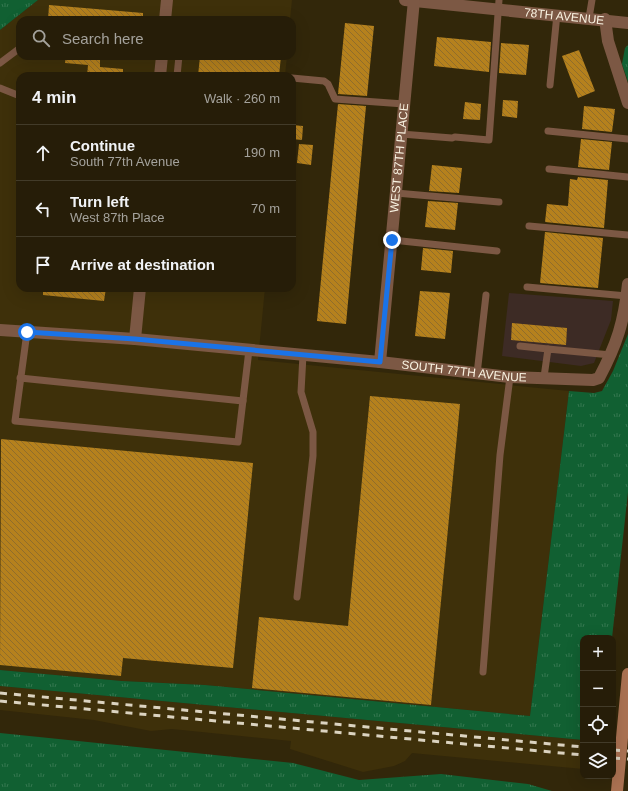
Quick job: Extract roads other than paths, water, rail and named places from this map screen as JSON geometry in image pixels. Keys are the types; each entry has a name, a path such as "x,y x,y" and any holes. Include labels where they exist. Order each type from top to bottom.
{"main road":[{"path":"616,791 628,674"}],"street":[{"path":"165,16 167,0"},
{"name":"78TH AVENUE","path":"411,0 499,4 557,14 628,22"},
{"name":"WEST 87TH PLACE","path":"380,362 404,104 411,0"},
{"path":"605,19 608,42 628,103"},
{"path":"160,72 162,60"},
{"path":"611,354 624,316 627,290"},
{"path":"135,339 140,292"},
{"name":"SOUTH 77TH AVENUE","path":"0,330 135,339 380,362 510,377 544,377 593,380 599,378 611,354"}],"lane":[{"path":"589,18 592,0"},
{"path":"401,134 489,140 499,4"},
{"path":"550,85 557,14"},
{"path":"0,63 16,51"},
{"path":"177,72 179,60"},
{"path":"296,78 324,81 328,84 335,99 404,104"},
{"path":"0,88 16,94"},
{"path":"548,131 628,140"},
{"path":"549,169 628,177"},
{"path":"396,193 499,202"},
{"path":"529,226 628,235"},
{"path":"392,240 497,251"},
{"path":"527,287 627,290"},
{"path":"477,374 486,295"},
{"path":"27,332 15,421 238,442 250,350"},
{"path":"520,346 611,354"},
{"path":"544,377 548,349"},
{"path":"297,597 313,456 314,432 301,392 303,355"},
{"path":"483,672 500,455 510,377"},
{"path":"20,378 243,401"}],"railway":[{"path":"0,693 580,747"},
{"path":"0,701 580,755"},
{"path":"616,750 628,751"},
{"path":"616,758 628,759"}]}
